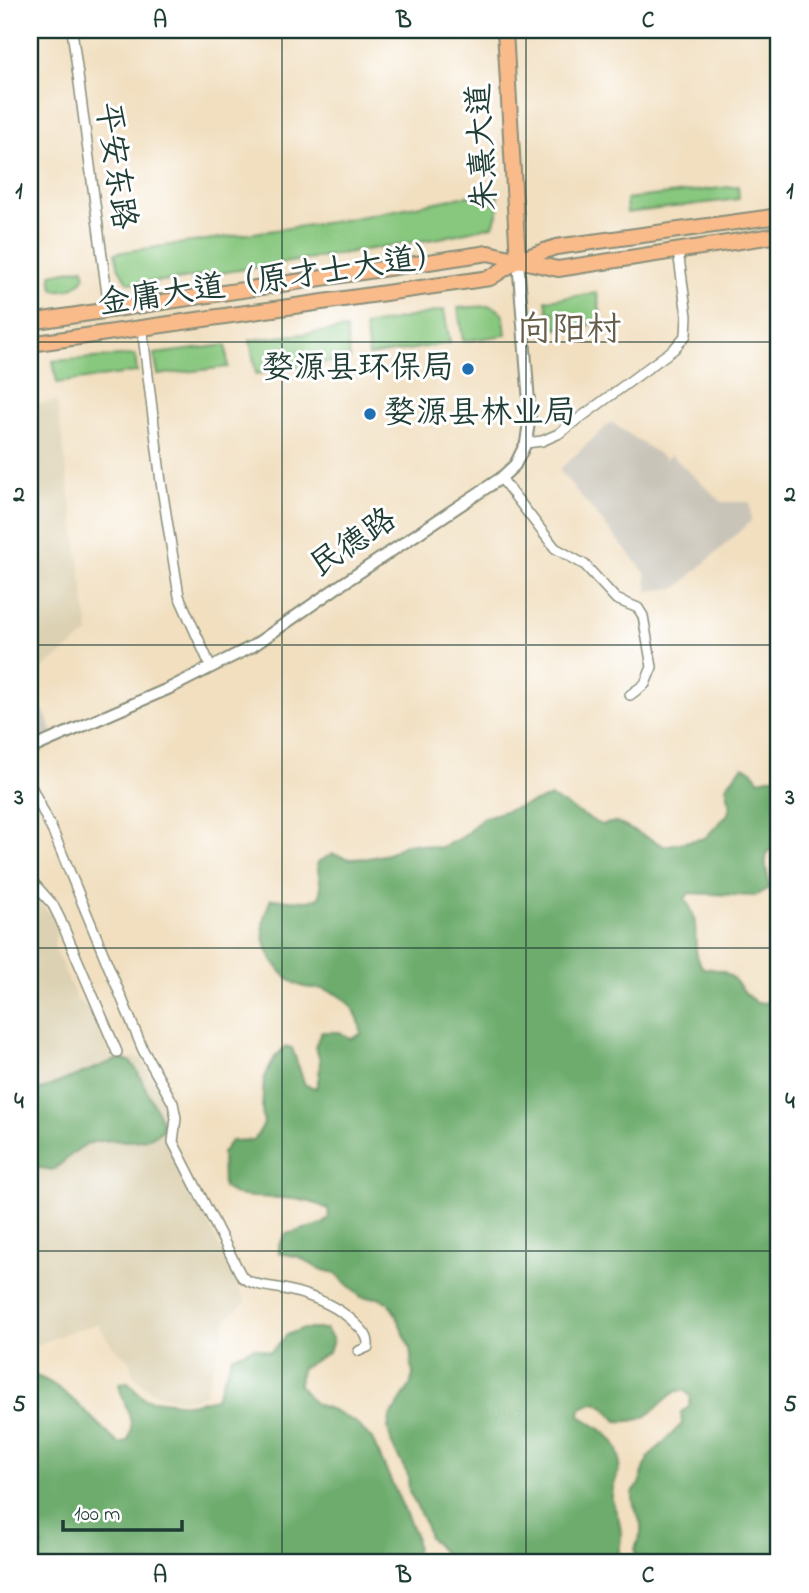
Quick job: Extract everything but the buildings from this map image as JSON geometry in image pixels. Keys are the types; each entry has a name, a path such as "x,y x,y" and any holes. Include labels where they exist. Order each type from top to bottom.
{"main road":[{"name":"朱熹大道","path":"505,30 518,260"},
{"name":"金庸大道（原才士大道）","path":"30,344 490,278 518,260 556,247 779,216"},
{"name":"金庸大道（原才士大道）","path":"30,322 488,253 558,269 779,235"}],"street":[{"name":"平安东路","path":"72,30 109,309"},
{"path":"526,443 542,441 558,434 674,349 686,335 687,316 678,251"},
{"name":"民德路","path":"30,749 170,688 253,646 501,478 515,465 526,443 530,415 518,260"},
{"path":"142,327 161,482 179,596 211,667"},
{"path":"501,478 555,548 585,565 616,599 638,608 643,616 652,667 645,684 630,695"},
{"path":"30,784 54,834 144,1050 173,1103 176,1118 173,1142 242,1277 250,1283 290,1290 327,1303 349,1317 367,1337 368,1347 359,1351"},
{"path":"30,879 53,905 117,1052"}],"shaded area":[{"path":"57,401 89,633 30,678 30,405"},
{"path":"611,422 666,459 671,455 722,502 750,502 751,521 677,588 648,591 645,573 559,470"},
{"path":"30,711 44,711 53,733 30,742"},
{"path":"30,892 52,916 57,927 54,947 77,1000 93,1011 115,1066 134,1057 141,1058 165,1102 170,1118 168,1140 246,1302 227,1318 205,1394 191,1399 171,1398 149,1390 132,1373 130,1360 112,1346 98,1324 68,1332 30,1348"}],"green space":[{"path":"738,186 739,199 627,213 626,199"},
{"path":"493,191 497,193 499,208 493,226 440,238 176,280 133,283 128,282 119,269 115,253 338,221"},
{"path":"83,268 85,276 76,286 67,290 53,289 51,274"},
{"path":"597,293 602,323 555,329 554,313 548,312 546,300"},
{"path":"495,307 501,313 506,335 463,341 458,308"},
{"path":"444,310 450,343 369,356 365,326"},
{"path":"346,329 350,359 256,374 250,340"},
{"path":"226,345 228,367 158,375 154,354"},
{"path":"135,355 137,372 57,383 53,361"},
{"path":"743,766 753,771 759,780 777,776 779,778 779,847 768,851 766,857 769,888 755,896 689,893 685,899 694,918 696,952 703,968 730,975 757,1003 779,1002 779,1094 772,1106 768,1135 779,1210 779,1563 636,1563 635,1549 641,1533 641,1524 633,1502 633,1493 648,1458 682,1424 681,1412 689,1407 691,1397 685,1391 677,1391 651,1413 638,1420 617,1421 605,1407 595,1402 581,1408 580,1416 605,1432 619,1453 620,1463 612,1496 621,1531 616,1563 502,1563 468,1557 447,1557 429,1537 409,1491 408,1475 392,1445 388,1428 390,1417 410,1386 413,1375 410,1348 389,1303 379,1298 361,1297 335,1273 319,1269 299,1257 279,1253 279,1245 286,1234 323,1224 329,1218 328,1209 295,1199 244,1196 223,1187 222,1153 231,1141 254,1140 264,1124 264,1079 275,1057 285,1047 292,1048 305,1085 316,1088 320,1060 315,1047 321,1032 340,1032 350,1039 361,1034 358,1018 344,999 330,991 301,986 278,968 264,940 264,920 268,907 271,899 307,901 319,898 317,862 333,854 350,859 368,858 388,854 412,843 439,848 463,837 482,818 551,797 601,825 616,822 664,846 705,838 728,814 730,805 726,786"},
{"path":"118,1059 130,1061 136,1069 162,1121 163,1129 147,1139 87,1144 52,1170 30,1166 30,1094"},
{"path":"301,1329 326,1329 333,1340 329,1352 301,1369 299,1385 315,1404 355,1422 372,1439 415,1534 417,1550 405,1563 30,1563 30,1556 37,1554 42,1546 33,1510 36,1493 30,1473 30,1375 53,1384 65,1393 119,1444 127,1442 131,1427 119,1383 128,1382 144,1399 188,1404 216,1398 232,1357 254,1347 271,1352 287,1335"}],"place":[{"name":"婺源县环保局","path":"468,369"},
{"name":"婺源县林业局","path":"370,414"}],"district":[{"name":"向阳村","path":"569,331"}]}
